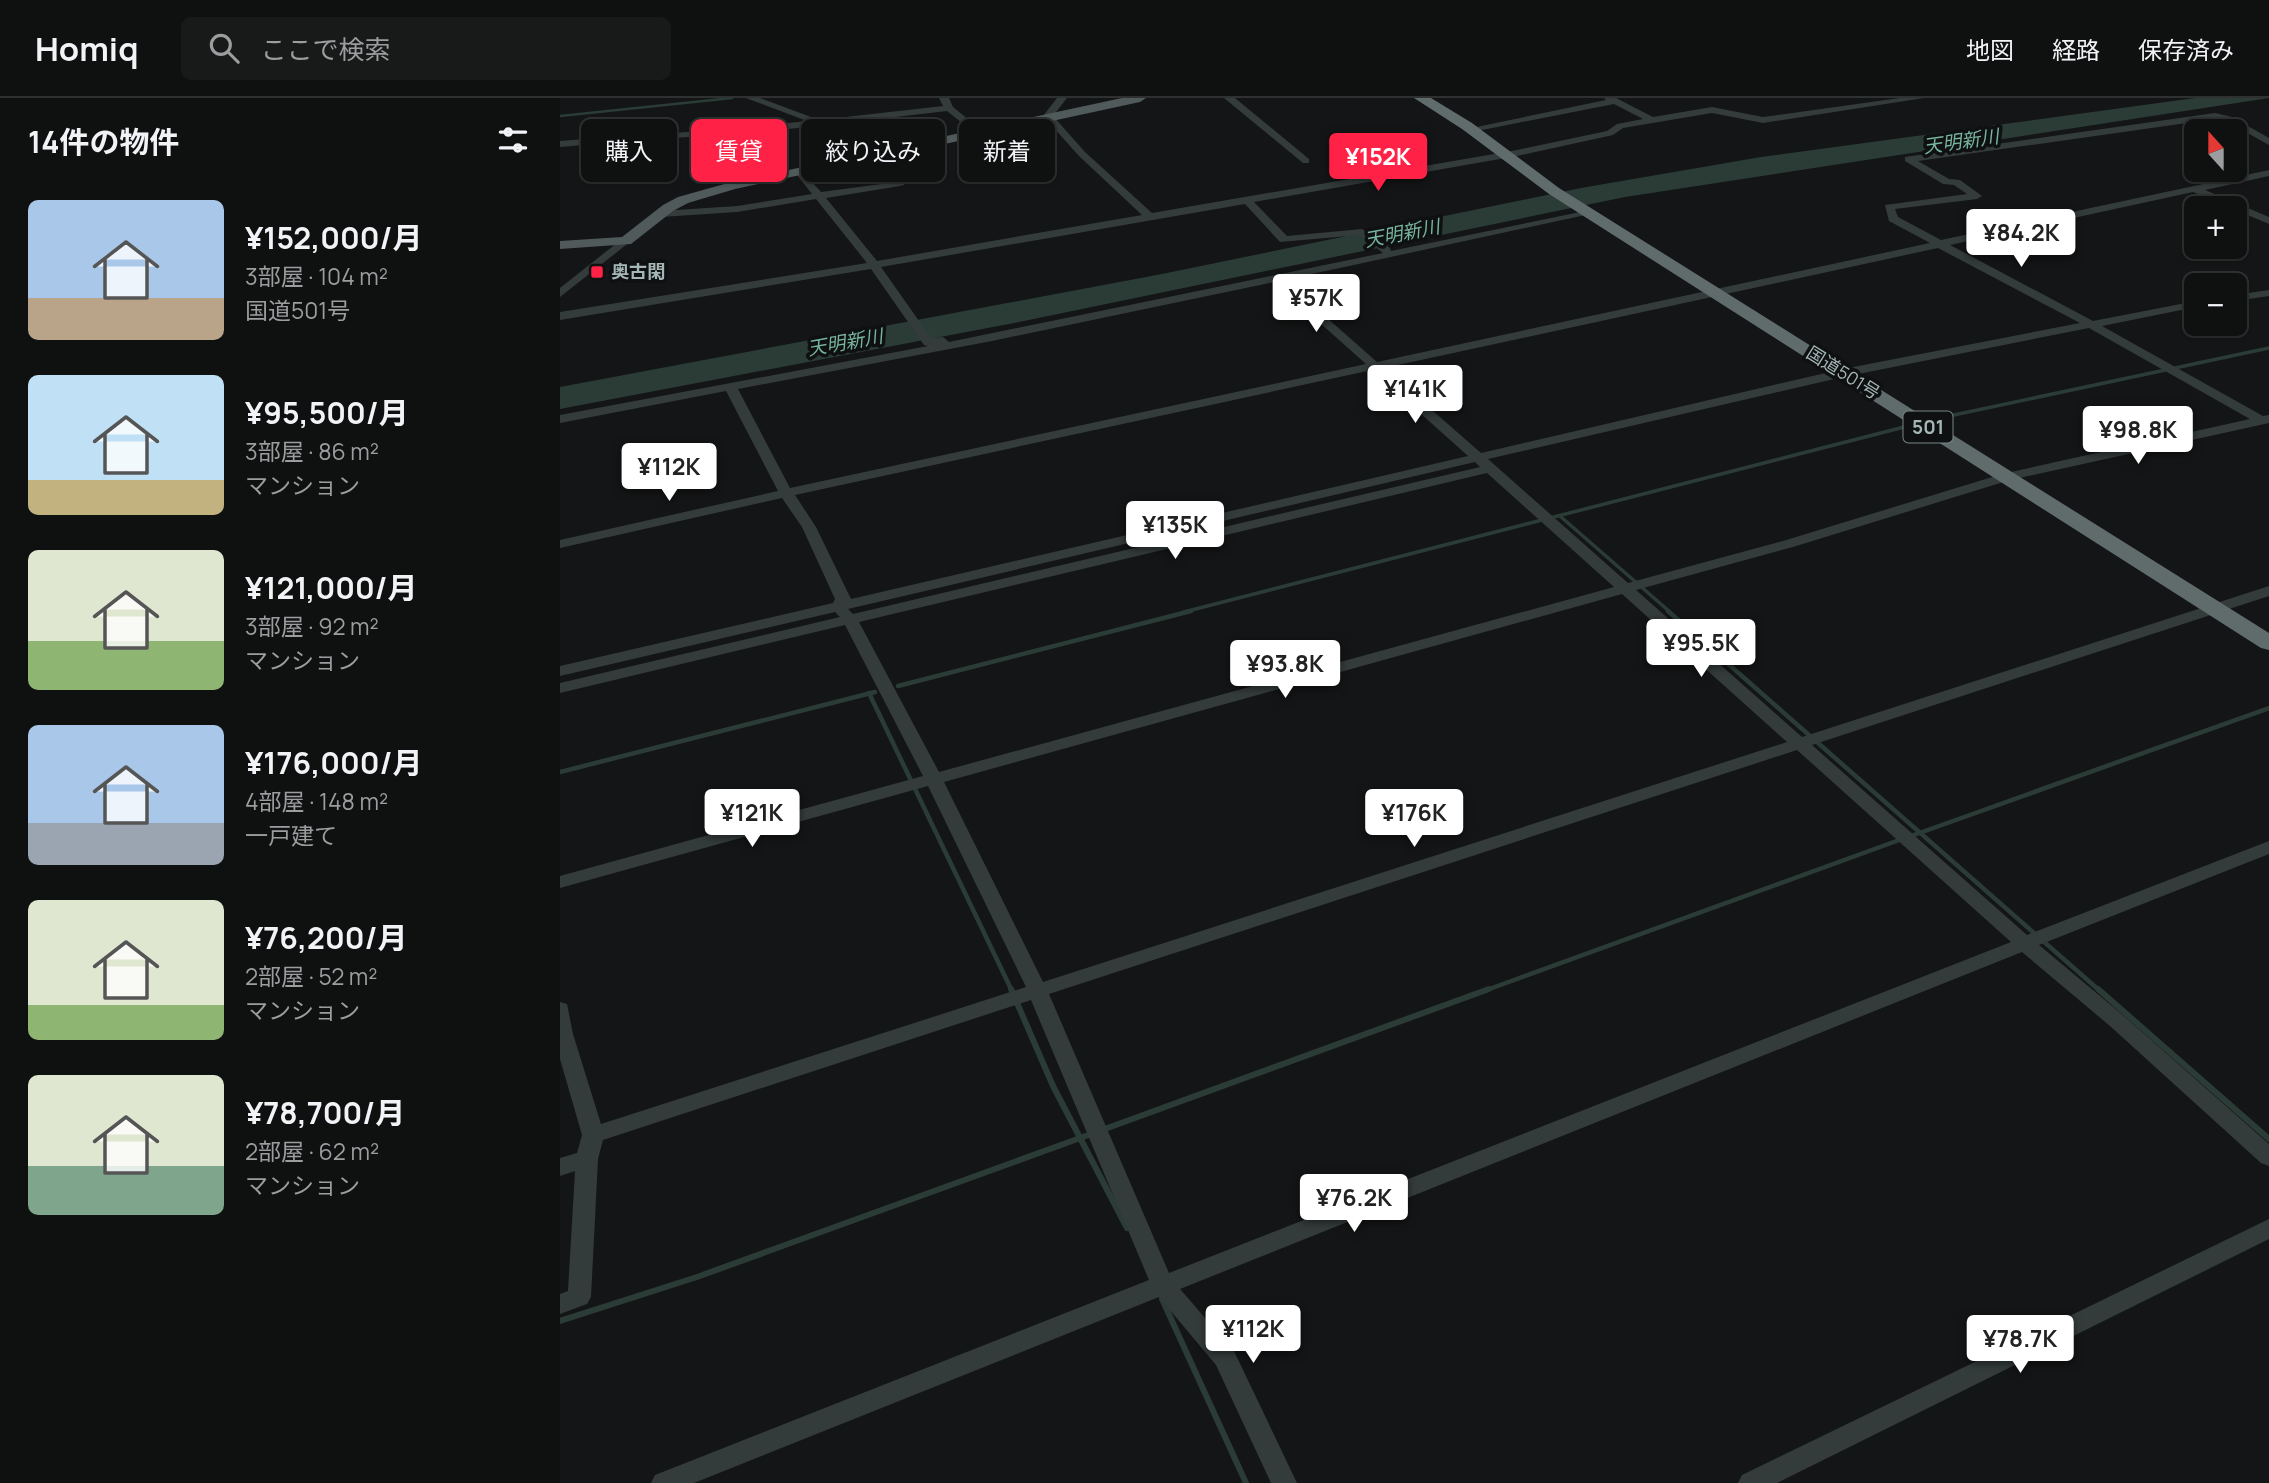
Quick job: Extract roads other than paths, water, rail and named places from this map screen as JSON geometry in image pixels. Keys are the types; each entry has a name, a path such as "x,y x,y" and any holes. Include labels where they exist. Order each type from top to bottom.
{"highway":[{"name":"国道501号","path":"1421,98 1472,129 1554,191 2269,643"}],"main road":[{"path":"1036,119 1140,98"},
{"path":"560,245 626,241 683,200 799,171"}],"street":[{"path":"751,98 804,119"},
{"path":"1062,98 1048,116 1082,154 1150,217"},
{"path":"1230,98 1306,161"},
{"path":"560,316 1248,201 1504,155 1610,133 1620,126 1712,110 1763,120 1919,98"},
{"path":"1472,129 1612,99 1651,120"},
{"path":"840,119 946,103 964,119"},
{"path":"2266,420 1893,219 1889,207 1977,196 1956,182 1947,182 1909,159 2215,116 2229,119 2269,142"},
{"path":"560,144 682,133 731,133 801,125"},
{"path":"799,171 874,265 928,342 992,337"},
{"path":"560,544 2269,173"},
{"path":"661,214 737,209 900,183"},
{"path":"2194,189 2269,221"},
{"path":"1248,201 1284,240 1362,232 1385,250 1352,258 1347,263"},
{"path":"560,419 992,337 1588,212"},
{"path":"560,295 626,241"},
{"path":"1277,279 1801,744 2033,941 2117,1021 2269,1157"},
{"path":"2247,296 2269,293"},
{"path":"560,688 845,613 1477,458 1843,373 2184,306"},
{"path":"731,388 786,493 809,527 843,599 845,613 933,778 1038,992 1163,1286 1225,1358 1284,1483"},
{"path":"560,882 1626,586 1788,544 2007,477 2266,420"},
{"path":"560,671 845,613 1492,468"},
{"path":"593,1135 2269,591"},
{"path":"664,1483 2269,847"},
{"path":"560,1009 563,1034 593,1135 587,1159 579,1297 560,1304"},
{"path":"560,1167 587,1159"},
{"path":"1751,1483 2269,1228"}],"water":[{"name":"天明新川","path":"2195,98 2269,98 1625,197 1019,322 560,409 560,387 1162,274 1581,188 1761,157"}],"waterway":[{"path":"560,116 732,98"},
{"path":"1935,419 2269,348"},
{"path":"1184,612 1912,425"},
{"path":"1560,516 1670,612"},
{"path":"898,686 1191,611"},
{"path":"1668,611 1920,833"},
{"path":"869,693 875,692"},
{"path":"560,772 869,693"},
{"path":"869,693 1012,991"},
{"path":"1920,833 2269,708"},
{"path":"1911,836 1920,833"},
{"path":"1920,833 2100,991"},
{"path":"1484,991 1902,839"},
{"path":"1011,989 1053,1086 1080,1138"},
{"path":"1102,1130 1489,989"},
{"path":"2098,989 2269,1139"},
{"path":"1080,1138 1094,1133"},
{"path":"560,1321 697,1277 1080,1138"},
{"path":"1080,1138 1127,1228"},
{"path":"1162,1299 1246,1483"}],"place":[{"name":"奥古閑","path":"597,272"}]}
